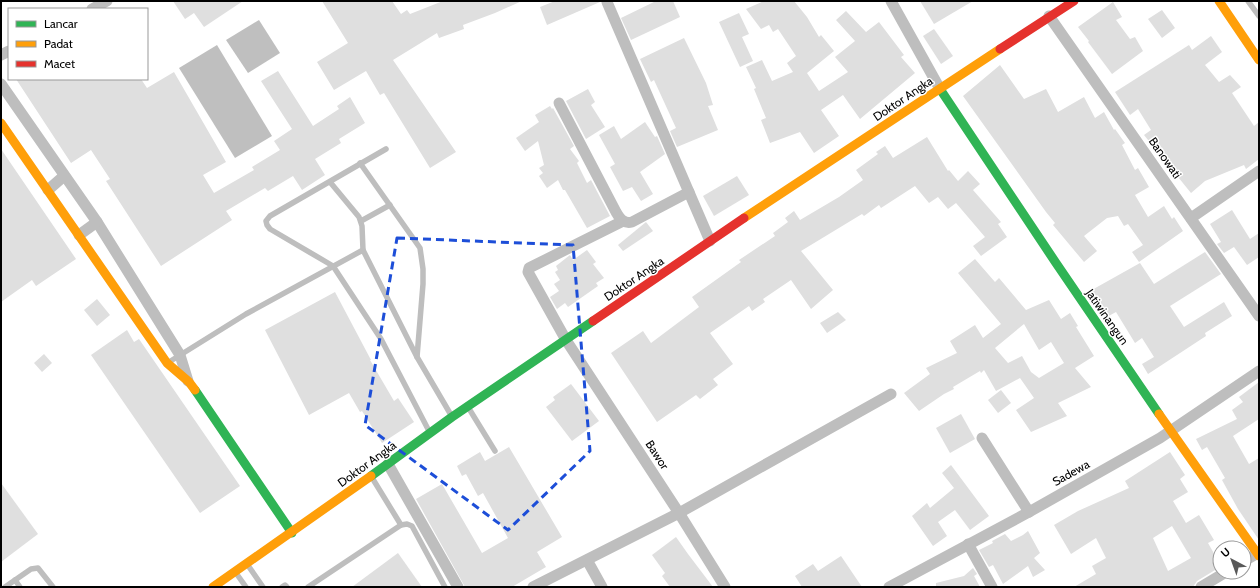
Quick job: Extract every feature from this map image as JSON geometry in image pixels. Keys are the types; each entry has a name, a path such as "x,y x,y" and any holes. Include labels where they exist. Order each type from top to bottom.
{"street":[{"path":"94,8 107,1"},
{"path":"891,1 940,89"},
{"name":"Doktor Angka","path":"213,587 292,533 452,417 710,241 1049,16 1074,1"},
{"path":"1219,1 1259,60"},
{"path":"607,2 710,241"},
{"name":"Banowati","path":"1049,16 1259,316"},
{"name":"Jatiwinangun","path":"940,89 1056,263 1171,431 1258,554"},
{"path":"3,90 97,222 180,355 189,382 292,533"},
{"path":"560,103 616,212 623,221 628,223 632,222 688,192"},
{"path":"1,123 167,364 189,382"},
{"path":"1191,218 1259,171"},
{"path":"48,190 64,176"},
{"name":"Bawor","path":"623,221 529,268 528,270 566,340 679,513 725,587"},
{"path":"79,235 97,222"},
{"name":"Sadewa","path":"889,587 1029,512 1171,431 1259,372"},
{"path":"533,587 679,513 891,394"},
{"path":"982,438 1029,512"},
{"path":"388,464 458,587"},
{"path":"968,544 992,587"},
{"path":"587,560 602,587"},
{"path":"1201,587 1213,580"}],"lane":[{"path":"1248,1 1259,16"},
{"path":"386,149 270,216 266,221 270,229 333,266 381,339 430,433"},
{"path":"360,163 420,248 423,284 417,357"},
{"path":"330,182 361,220 363,250 417,357 452,417"},
{"path":"361,220 390,205"},
{"path":"167,364 246,314 363,250"},
{"path":"468,407 495,452"},
{"path":"371,476 401,525"},
{"path":"308,587 401,525 407,524 412,526 445,587"},
{"path":"246,564 263,587"},
{"path":"5,587 31,569 36,568 38,568 53,587"},
{"path":"235,572 246,587"},
{"path":"15,580 20,587"},
{"path":"282,587 285,585 287,587"}],"highlighted area":[{"path":"397,238 573,245 590,451 508,530 365,425"}],"shaded area":[{"path":"259,20 280,53 248,73 226,40"},
{"path":"217,45 272,136 235,158 179,68"}],"building":[{"path":"173,1 243,1 204,27 194,13 185,19"},
{"path":"322,1 392,1 401,14 407,10 410,14 443,1 522,1 463,25 464,29 439,38 437,33 393,60 456,152 430,168 384,93 380,95 366,71 334,90 317,62 348,43"},
{"path":"555,1 600,2 547,25 540,7"},
{"path":"656,1 673,1 680,17 631,40 621,18"},
{"path":"764,1 794,1 807,17 819,37 821,35 834,51 807,73 819,91 848,72 835,57 855,41 836,20 846,11 866,32 879,22 904,55 901,57 915,73 860,119 843,95 821,110 839,136 814,153 800,132 770,143 761,120 766,118 754,89 756,88 746,67 762,60 772,81 793,72 787,63 796,56 778,29 773,32 769,25 761,29 746,9"},
{"path":"920,1 973,1 934,24"},
{"path":"1113,2 1122,17 1116,20 1130,39 1135,37 1143,51 1112,74 1078,27"},
{"path":"1162,10 1175,28 1162,38 1148,19"},
{"path":"739,13 749,34 742,37 753,61 740,67 719,22"},
{"path":"934,29 953,56 941,64 923,36"},
{"path":"1211,36 1222,52 1205,65 1219,82 1230,75 1241,87 1232,93 1254,126 1259,122 1259,159 1246,169 1244,165 1205,181 1191,193 1144,135 1151,130 1138,109 1130,115 1115,92 1189,45 1192,50"},
{"path":"684,38 706,83 713,105 708,106 718,130 677,147 670,131 676,128 654,80 651,82 640,59"},
{"path":"1000,65 1024,99 1046,89 1058,112 1084,97 1095,118 1104,112 1114,130 1115,129 1125,143 1122,145 1135,170 1138,168 1149,187 1135,195 1148,217 1164,206 1172,219 1174,217 1183,231 1139,262 1132,252 1143,245 1128,224 1124,226 1118,216 1107,218 1084,236 1097,251 1084,262 1053,225 1055,223 963,96"},
{"path":"278,71 313,126 339,109 337,106 350,97 365,123 339,139 341,143 315,159 325,175 302,190 293,176 268,191 265,188 226,211 232,220 161,266 106,181 110,179 91,150 71,163 17,80 142,80 147,88 174,72 226,162 203,175 214,193 254,170 252,167 280,150 274,141 292,129 261,81"},
{"path":"588,89 595,102 591,105 605,127 586,139 566,101"},
{"path":"550,106 552,109 553,108 574,146 570,149 579,161 577,163 587,183 591,180 610,216 587,228 558,180 547,188 539,176 543,173 539,168 544,165 538,141 525,151 516,138 539,122 535,115"},
{"path":"645,122 655,137 657,136 665,154 640,172 653,194 641,201 632,187 623,191 610,167 615,164 599,135 614,126 621,139"},
{"path":"927,137 948,171 949,170 958,181 968,171 980,184 973,190 1001,222 998,224 1007,237 981,256 973,246 985,237 956,203 948,209 938,197 929,203 915,186 881,208 879,205 864,216 862,214 801,251 833,290 811,309 791,280 763,299 765,302 752,311 749,306 710,333 733,364 713,379 718,385 700,399 696,395 657,422 611,353 643,331 651,343 699,307 692,297 741,262 739,260 775,236 773,233 788,222 785,218 794,211 800,220 839,197 863,180 856,170 878,154 876,152 885,146 893,158"},
{"path":"1,149 76,259 36,286 32,280 1,302"},
{"path":"737,176 749,195 714,216 703,196"},
{"path":"1232,210 1250,239 1259,233 1259,257 1247,265 1234,247 1224,253 1217,244 1221,242 1210,224"},
{"path":"646,222 653,231 623,251 618,245"},
{"path":"587,250 596,262 593,264 604,278 596,283 598,286 568,307 565,303 557,309 550,297 559,291 554,284 560,280 555,272 558,270 556,266 570,255 573,260"},
{"path":"1205,252 1221,274 1170,306 1184,327 1224,302 1232,316 1205,333 1206,336 1148,374 1142,364 1154,357 1142,338 1135,343 1116,312 1105,318 1096,305 1090,291 1140,263 1154,284"},
{"path":"975,259 995,282 999,278 1026,310 1049,300 1061,319 1070,313 1078,326 1076,327 1094,356 1075,368 1091,387 1058,403 1067,416 1031,432 1016,410 1034,398 1020,378 996,391 984,370 953,387 954,389 919,411 904,393 930,374 926,368 957,353 950,341 975,325 983,338 1001,324 958,273","holes":["1024,324 1039,350 1051,342 1064,363 1039,378 1031,372 1022,356 1008,363 995,348"]},
{"path":"335,292 370,360 394,401 398,398 414,422 382,443 362,411 360,412 349,393 309,415 265,330"},
{"path":"97,299 110,315 97,326 84,310"},
{"path":"838,312 846,320 827,333 820,323"},
{"path":"127,330 134,342 139,339 240,486 200,513 91,355"},
{"path":"44,354 52,363 42,372 34,363"},
{"path":"1259,382 1259,419 1233,436 1249,464 1259,458 1259,540 1238,509 1222,480 1225,478 1207,447 1202,450 1196,439 1237,419 1232,410 1243,402 1239,397"},
{"path":"571,384 599,421 572,441 546,407 555,400 553,397"},
{"path":"1001,390 1011,403 998,413 988,400"},
{"path":"961,414 975,439 950,453 936,428"},
{"path":"509,447 562,537 537,552 546,567 512,587 465,587 416,499 442,484 482,553 508,538 483,493 478,496 466,474 462,476 457,466 480,452 485,461"},
{"path":"1170,452 1185,475 1180,479 1188,492 1173,501 1186,523 1199,515 1214,540 1208,543 1212,550 1212,572 1197,581 1193,587 1074,587 1096,574 1092,566 1106,558 1096,538 1071,554 1054,525 1078,511 1129,488 1125,481","holes":["1172,526 1191,558 1168,571 1153,538"]},
{"path":"951,465 989,516 970,530 955,510 938,522 947,536 933,546 912,516 927,503 930,508 954,488 942,473"},
{"path":"1,483 38,534 1,562"},
{"path":"1028,531 1040,553 1034,558 1045,570 1033,577 1028,566 1003,584 993,565 989,567 979,550 993,543 992,541 1005,534 1011,541"},
{"path":"676,537 713,587 670,587 662,576 665,573 652,555"},
{"path":"398,553 422,587 352,587"},
{"path":"841,556 862,587 802,587 795,576 813,564 818,571"},
{"path":"973,568 977,574 974,576 980,587 936,587 936,583 964,576"}],"traffic: fast":[{"path":"940,89 1159,414"},
{"path":"371,476 452,417 593,321"},
{"path":"195,390 292,533"}],"traffic: slow":[{"path":"1219,1 1259,60"},
{"path":"744,218 1000,49"},
{"path":"1,123 167,363 189,382 195,390"},
{"path":"1159,414 1259,556"},
{"path":"213,587 371,476"}],"traffic: jam":[{"path":"1000,49 1074,1"},
{"path":"593,321 744,218"}]}
